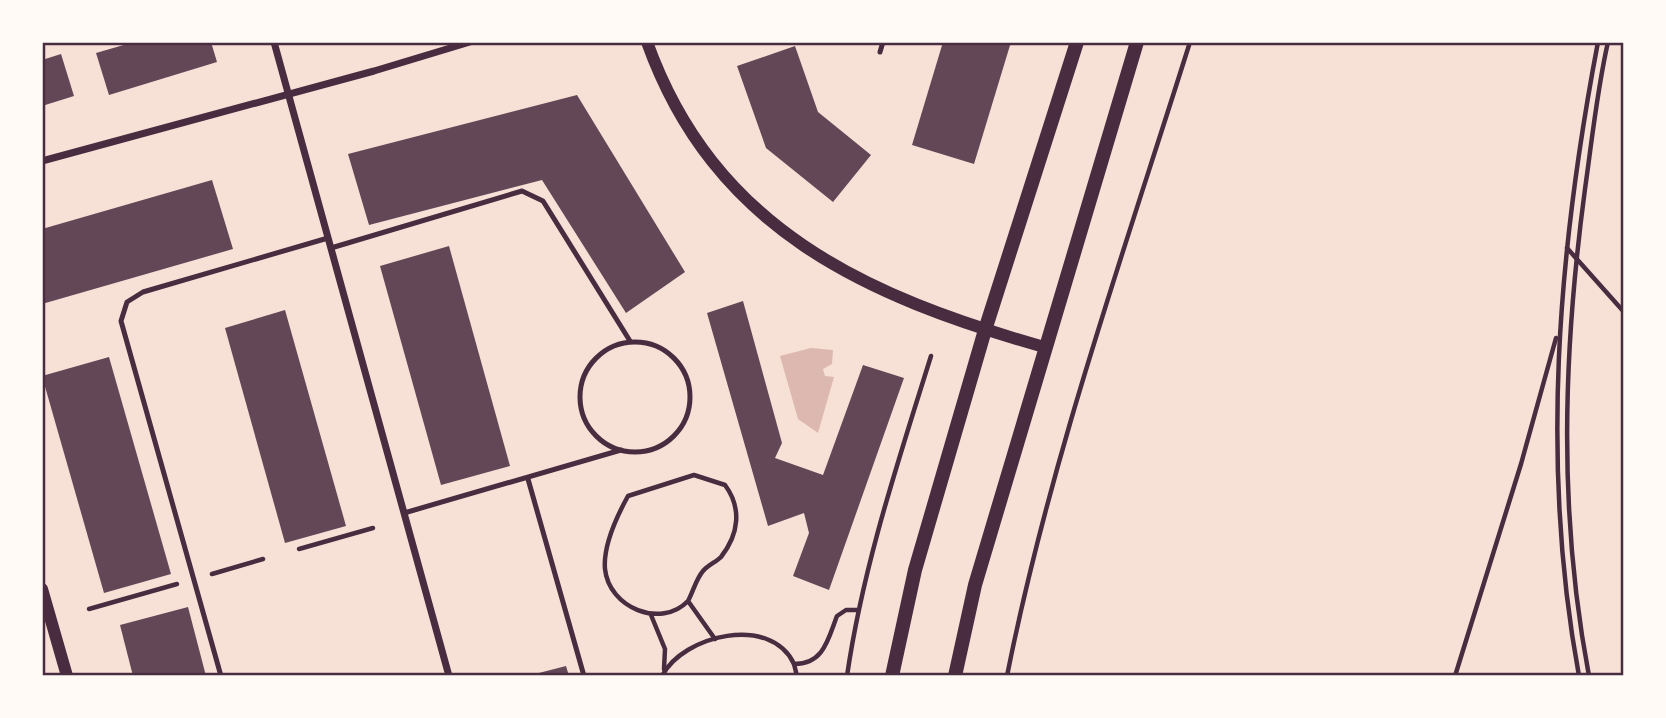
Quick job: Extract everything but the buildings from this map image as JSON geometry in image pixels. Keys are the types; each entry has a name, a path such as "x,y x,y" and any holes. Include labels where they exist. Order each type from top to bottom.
{"main road":[{"path":"892,676 915,570 985,330 1077,42"},
{"path":"955,676 975,585 1137,42"}],"street":[{"path":"274,42 449,676"},
{"path":"42,161 470,42"},
{"path":"646,42 662,81 695,143 727,180 774,224 871,286 922,308 1044,347"},
{"path":"42,590 67,676"}],"lane":[{"path":"880,52 883,42"},
{"path":"331,247 522,191 543,201 630,341"},
{"path":"220,676 121,321 127,302 143,292 328,238"},
{"path":"630,341 649,343 666,351 680,365 688,382 690,401 685,419 667,441 640,452 621,450 604,442 592,431 580,400 582,383 594,361 613,346 630,341"},
{"path":"404,513 621,450"},
{"path":"528,479 584,676"}],"path":[{"path":"1007,676 1027,573 1066,435 1189,42"},
{"path":"1579,676 1562,562 1555,428 1558,331 1567,248 1598,42"},
{"path":"1589,676 1573,578 1565,430 1568,332 1576,258 1608,42"},
{"path":"1567,248 1624,312"},
{"path":"1558,331 1568,332"},
{"path":"1455,676 1521,464 1558,331"},
{"path":"847,676 857,610 931,356"},
{"path":"694,475 711,478 725,485 737,505 738,517 730,542 720,558 703,571 688,601 674,613 650,614 635,609 610,590 605,569 614,527 628,496 694,475"},
{"path":"299,549 373,528"},
{"path":"212,574 263,559"},
{"path":"89,609 177,584"},
{"path":"688,601 715,639"},
{"path":"794,664 818,658 823,652 836,616 846,610 857,610"},
{"path":"650,614 664,649 663,674"},
{"path":"663,674 688,649 715,639 749,636 771,641 794,664 797,676"}],"shaded area":[{"path":"811,348 833,350 832,364 823,369 825,376 834,377 818,433 798,419 780,356"}]}
